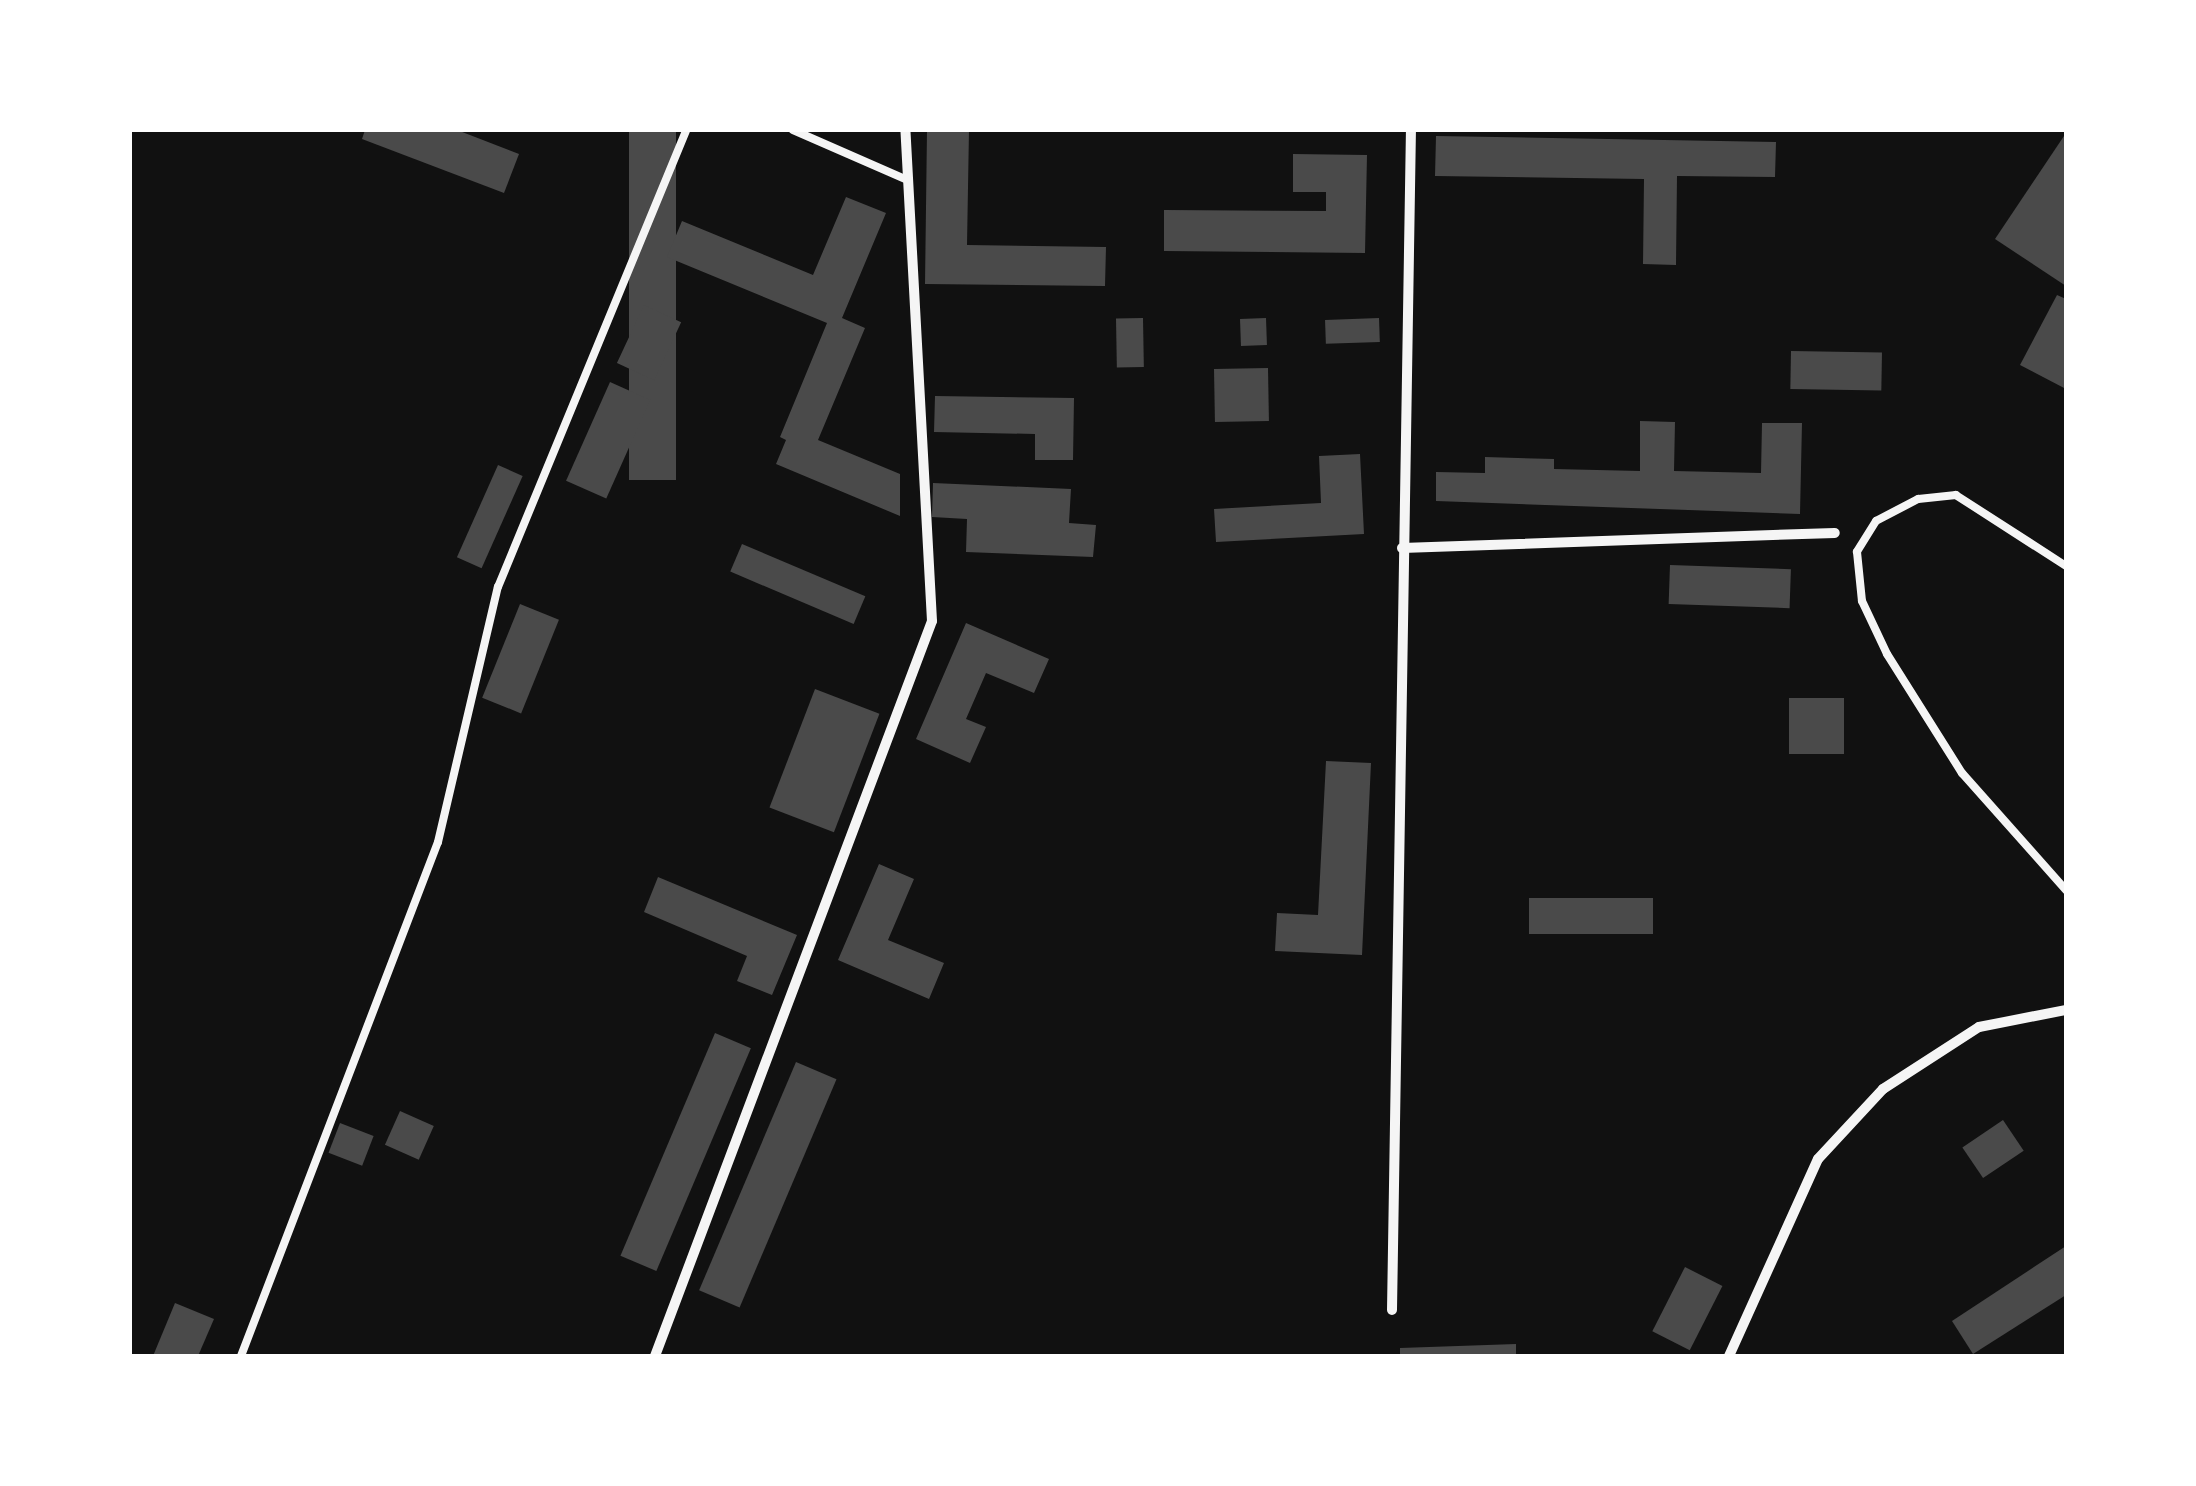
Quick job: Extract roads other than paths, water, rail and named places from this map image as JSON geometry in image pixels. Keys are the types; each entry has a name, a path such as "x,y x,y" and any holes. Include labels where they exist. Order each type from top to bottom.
{"street":[{"path":"655,1356 932,621 905,130"},
{"path":"1392,1310 1411,130"},
{"path":"1402,548 1835,532"},
{"path":"1730,1356 1818,1159 1883,1089 1978,1027 2066,1010"}],"lane":[{"path":"241,1356 438,842 498,588 686,130"},
{"path":"793,130 906,178"},
{"path":"2066,566 1956,495 1918,499 1876,521 1857,552 1862,601 1887,654 1962,773 2066,890"}]}
